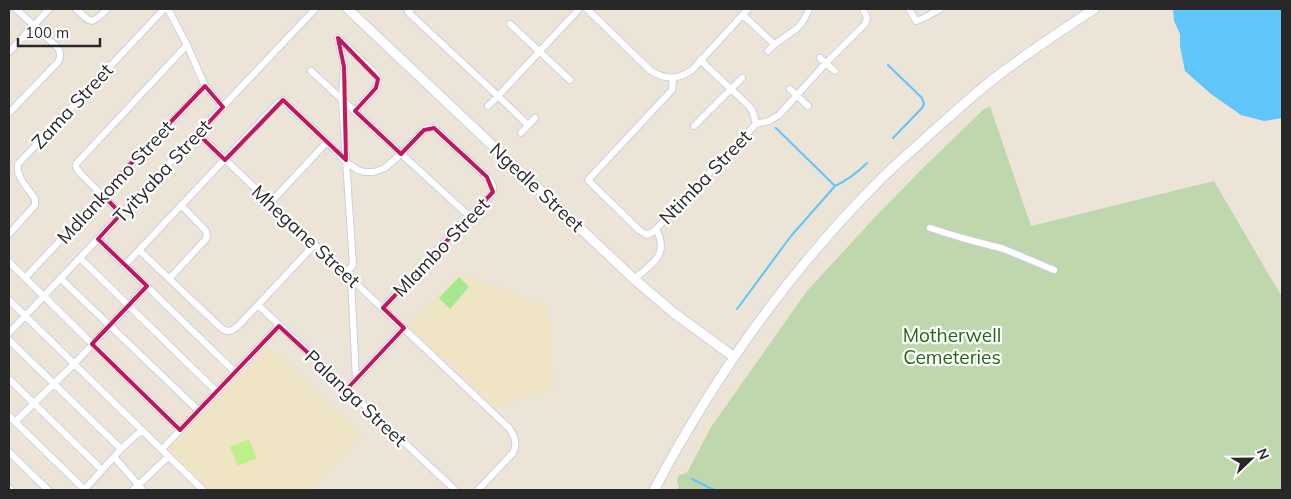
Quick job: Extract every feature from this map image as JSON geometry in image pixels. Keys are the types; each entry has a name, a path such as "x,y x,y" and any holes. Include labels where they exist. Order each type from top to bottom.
{"main road":[{"name":"Ngedle Street","path":"348,9 634,279 679,317 734,357"},
{"path":"654,490 677,448 734,357 772,304 844,217 877,183 997,76 1094,9"}],"street":[{"path":"9,113 60,59 58,48 16,9"},
{"path":"9,52 49,9"},
{"path":"76,9 90,21 96,20 107,9"},
{"path":"166,9 187,45 205,86 223,107"},
{"name":"Zama Street","path":"9,234 35,205 35,199 18,174 17,166 21,160 166,9"},
{"name":"Tyityaba Street","path":"9,333 315,9"},
{"path":"411,9 408,12 528,125"},
{"path":"488,106 580,9"},
{"path":"587,9 650,70 663,77 673,78 686,74 748,9"},
{"path":"768,51 774,44 796,29 806,17 809,9"},
{"path":"756,124 776,118 826,63 865,24 867,18 863,9"},
{"path":"909,9 916,21 940,9"},
{"path":"743,15 774,44"},
{"path":"510,24 570,80"},
{"path":"355,111 376,88 378,79 374,72 338,38 344,67 342,100 353,265 348,276 356,380"},
{"path":"121,214 80,173 76,164 187,45"},
{"path":"820,58 835,71"},
{"name":"Ntimba Street","path":"673,78 672,90 588,180 644,234 650,234 656,229 756,124 752,109 700,60"},
{"path":"311,71 469,216"},
{"path":"694,126 742,78"},
{"name":"Mdlankomo Street","path":"25,278 205,86"},
{"path":"790,89 808,106"},
{"name":"Mlambo Street","path":"225,160 283,100 346,162 358,170 374,172 389,166 424,130 431,127 487,177 492,185 493,192 491,195 383,308"},
{"path":"521,132 535,118"},
{"name":"Mhegane Street","path":"198,134 513,433 516,443 513,453 478,490"},
{"path":"270,202 327,142"},
{"path":"125,265 225,160"},
{"path":"9,163 17,166"},
{"path":"169,279 207,237 206,231 182,206"},
{"path":"930,228 1004,249 1054,270"},
{"path":"634,279 654,262 661,250 661,239 656,229"},
{"path":"98,239 235,372"},
{"path":"139,250 220,326 226,331 232,331 315,244"},
{"path":"80,258 217,392"},
{"path":"9,262 180,430"},
{"path":"60,278 198,411"},
{"path":"15,422 74,364 147,286"},
{"path":"9,300 203,490"},
{"name":"Palanga Street","path":"258,305 455,490"},
{"path":"162,449 279,326"},
{"path":"347,390 404,328"},
{"path":"9,340 121,449"},
{"path":"9,379 102,470"},
{"path":"9,416 84,490 121,449 142,430"},
{"path":"9,452 48,490"},
{"path":"114,457 138,489 169,456"}],"highlighted area":[{"path":"338,38 378,79 376,88 355,111 401,154 424,130 434,128 487,177 493,192 383,308 404,328 347,389 279,326 180,430 92,344 147,286 98,239 121,214 102,194 205,86 223,107 198,134 225,160 283,100 346,160 344,67"}],"shaded area":[{"path":"459,272 549,308 553,388 494,407 409,325"},
{"path":"267,346 362,435 310,490 210,490 168,449"}],"green space":[{"name":"Motherwell Cemeteries","path":"990,106 1031,226 1214,181 1282,297 1282,490 677,490 679,487 677,480 679,475 687,473 711,427 807,291 924,167 983,110"},
{"path":"459,277 469,287 450,309 439,298"},
{"path":"249,439 257,458 238,466 230,447"}],"water":[{"path":"1173,9 1282,9 1282,118 1264,121 1241,115 1211,94 1185,71 1180,46 1180,34 1174,21"}],"waterway":[{"path":"888,65 922,98 924,104 893,138"},
{"path":"737,309 791,236 835,186 776,128"},
{"path":"835,186 852,176 867,163"},
{"path":"692,479 714,490"}]}
